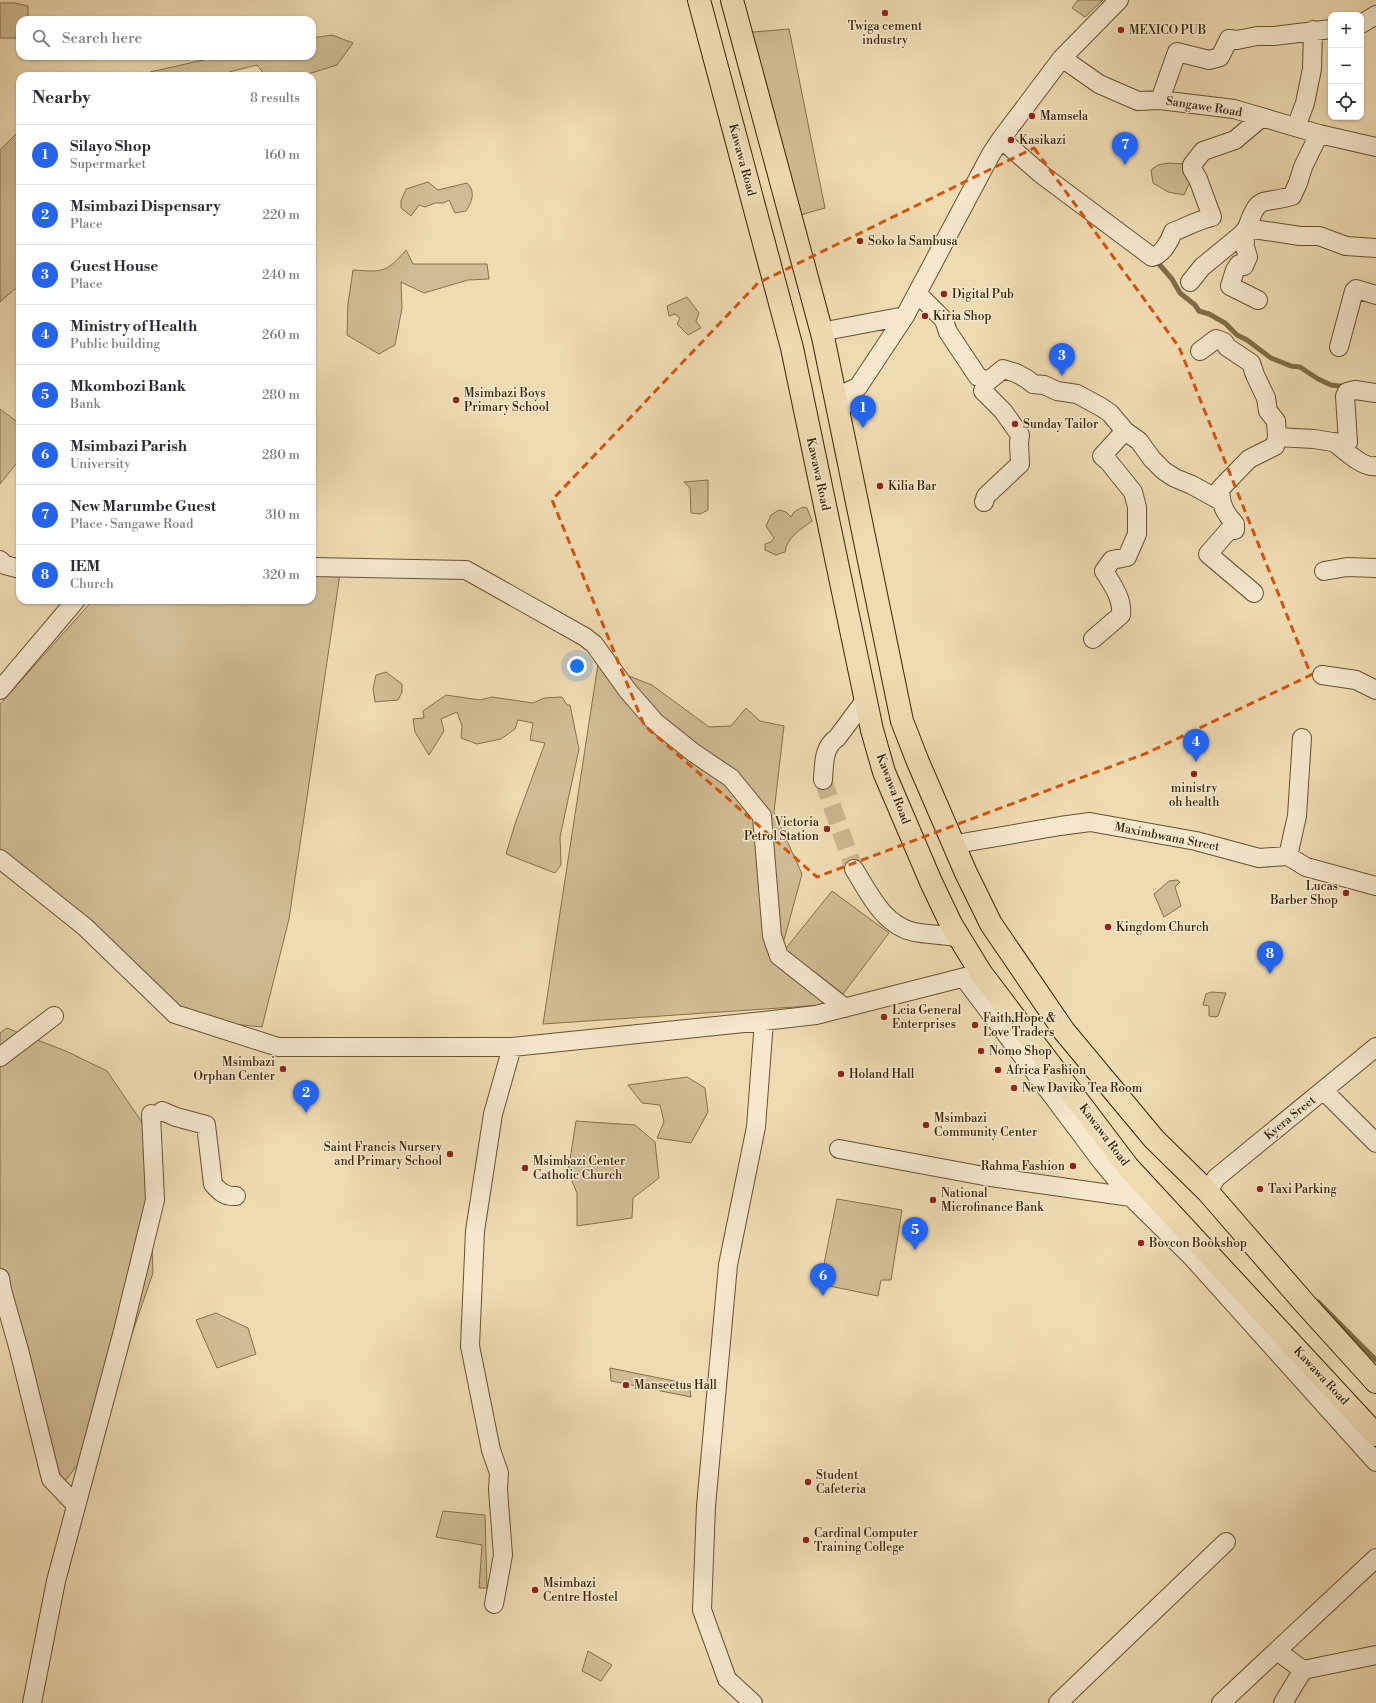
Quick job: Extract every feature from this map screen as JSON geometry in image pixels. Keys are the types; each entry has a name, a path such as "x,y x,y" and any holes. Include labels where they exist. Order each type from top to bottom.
{"main road":[{"name":"Kawawa Road","path":"699,0 792,348 872,730 884,772 931,882 951,924 960,938 972,976 1128,1167 1376,1435"},
{"path":"732,0 823,337 902,721 956,849 991,924 1064,1031 1154,1139 1208,1192 1307,1306 1376,1382"}],"street":[{"path":"839,415 849,391 858,387 904,316 1001,138 1062,58 1119,0"},
{"path":"1364,22 1376,15"},
{"path":"1160,100 1177,52 1209,60 1220,57 1229,39 1237,40 1257,36 1274,36 1328,29"},
{"path":"1296,127 1305,103 1312,69 1313,30"},
{"name":"Sangawe Road","path":"1062,58 1099,84 1138,101 1160,100 1234,109 1320,134 1376,147"},
{"path":"1001,138 1041,174 1152,257 1156,256 1168,244 1173,232 1185,228 1195,222 1212,217 1198,179 1192,169 1192,165 1196,159 1203,151 1235,140 1261,118"},
{"path":"1190,282 1202,267 1244,231 1257,204 1264,201 1292,196 1303,167 1320,134"},
{"path":"1244,231 1300,236 1320,236 1346,246 1376,248"},
{"path":"1244,231 1244,244 1248,257 1244,266 1239,264 1235,270 1230,286 1258,300"},
{"path":"1339,347 1356,289 1376,294"},
{"path":"917,293 944,320 948,332 978,377 983,379 986,384"},
{"path":"823,337 831,330 904,316"},
{"path":"1200,351 1216,339 1224,342 1227,347 1251,363 1266,398 1268,411 1276,421 1277,437 1275,446 1249,459 1220,489 1221,501 1225,514 1235,524 1235,530 1229,530 1208,554 1254,593"},
{"path":"984,502 986,496 1020,464 1020,435 1003,411 983,392 986,384 1004,369 1016,373 1033,384 1044,385 1057,391 1077,394 1110,413 1125,431 1139,441 1152,459 1164,471 1221,501"},
{"path":"1277,437 1314,439 1345,444 1348,442 1345,396 1347,392 1356,390 1376,392"},
{"path":"1093,639 1121,615 1122,606 1114,587 1104,571 1112,560 1127,557 1137,534 1137,507 1133,492 1108,461 1102,456 1125,431"},
{"path":"1334,442 1359,462 1373,467 1376,466"},
{"path":"0,560 5,565 16,568"},
{"path":"316,567 466,570 585,637 594,644 628,691 655,722 694,753 731,778 762,816 772,936 779,956 845,1008"},
{"path":"1324,571 1347,567 1376,568"},
{"path":"0,690 73,604"},
{"path":"1322,675 1356,680 1376,690"},
{"path":"823,780 825,758 830,743 837,738 866,699"},
{"path":"1302,738 1297,816 1288,856 1306,867 1375,880"},
{"name":"Maximbwana Street","path":"956,849 962,843 1090,822 1196,841 1259,858 1288,856"},
{"path":"0,859 85,927 175,1014 278,1047 512,1047 816,1015 972,976 1102,1162 1132,1198 1191,1256 1376,1462"},
{"path":"854,869 881,910 890,920 913,931 960,938"},
{"path":"0,1057 54,1016"},
{"path":"753,1703 727,1679 702,1610 706,1506 728,1265 756,1127 764,1021"},
{"path":"494,1604 503,1555 498,1490 499,1473 491,1450 470,1346 475,1231 493,1114 512,1047"},
{"name":"Kyera Sreet","path":"1208,1192 1216,1178 1376,1047"},
{"path":"1324,1091 1376,1143"},
{"path":"32,1703 56,1581 123,1331 154,1200 156,1112 206,1125 212,1184 218,1191 230,1196 236,1196"},
{"path":"839,1149 984,1176 1132,1198 1157,1199"},
{"path":"0,1278 51,1478 76,1505"},
{"path":"1058,1703 1226,1542"},
{"path":"1221,1703 1376,1558"},
{"path":"1277,1651 1303,1670"},
{"path":"1283,1703 1303,1670 1376,1655"}],"highlighted area":[{"path":"1034,148 1179,347 1311,675 1147,753 817,877 644,725 552,500 758,283"}],"shaded area":[{"path":"1078,0 1103,0 1085,17 1072,8"},
{"path":"0,3 15,3 28,6 28,16 16,16 16,38 0,38"},
{"path":"789,29 825,208 797,216 741,33"},
{"path":"332,35 353,43 337,65 315,72 263,72 257,65 229,72 150,72 203,60 316,60 316,37"},
{"path":"16,134 16,289 0,302 0,150"},
{"path":"1168,163 1187,164 1205,181 1189,184 1184,195 1168,192 1153,183 1151,170 1158,165"},
{"path":"428,182 438,190 467,183 470,186 472,197 466,211 455,213 449,200 444,203 435,203 425,207 419,205 411,216 401,208 401,201 406,189"},
{"path":"406,250 413,264 487,264 489,279 468,280 424,293 401,282 402,308 395,345 379,354 347,335 348,304 353,270 378,271 394,263"},
{"path":"687,297 699,313 696,321 701,328 688,335 677,324 680,318 675,314 669,316 667,306"},
{"path":"0,409 16,421 16,464 0,484"},
{"path":"708,480 708,510 700,514 691,513 690,488 684,482"},
{"path":"803,507 807,508 812,521 791,538 785,552 776,555 765,550 765,544 771,542 774,538 766,526 771,515 779,510 786,512 791,517 794,512"},
{"path":"341,567 289,919 262,1027 212,1022 163,997 0,860 0,704 89,604 316,604 316,568"},
{"path":"598,664 652,685 709,727 731,726 746,708 760,721 784,726 774,812 802,874 781,951 783,952 832,891 889,933 843,994 815,972 787,955 838,995 824,1005 543,1024"},
{"path":"386,672 402,684 402,692 398,700 375,702 373,689 376,675"},
{"path":"446,695 480,700 492,697 533,703 544,698 562,697 567,705 570,705 579,749 560,837 561,865 555,873 506,854 516,821 545,743 530,740 533,723 518,720 515,729 501,739 477,744 461,738 462,726 457,712 441,719 444,731 429,755 415,732 413,719 424,718 423,711"},
{"path":"1177,880 1180,882 1175,887 1181,906 1164,917 1154,894 1169,881"},
{"path":"1211,992 1226,993 1218,1016 1215,1017 1209,1016 1209,1006 1203,1005 1206,994"},
{"path":"7,1028 68,1052 107,1071 148,1131 153,1273 94,1444 61,1486 0,1276 0,1033"},
{"path":"687,1077 705,1088 708,1112 691,1143 657,1138 664,1122 660,1105 642,1103 628,1085"},
{"path":"576,1121 635,1125 655,1142 659,1178 633,1198 632,1218 577,1226 577,1193 568,1172"},
{"path":"837,1199 902,1210 891,1280 881,1280 878,1296 820,1284"},
{"path":"216,1313 248,1328 256,1354 217,1368 196,1320"},
{"path":"610,1368 689,1384 691,1397 611,1381"},
{"path":"443,1511 485,1515 487,1588 479,1588 482,1545 436,1537"},
{"path":"588,1651 612,1665 601,1681 582,1671"}],"waterway":[{"path":"1154,264 1158,263 1172,279 1180,293 1195,305 1199,311 1209,314 1225,323 1237,335 1247,340 1271,358 1291,366 1300,367 1318,379 1331,385 1347,387"},
{"path":"1318,1302 1376,1360"}],"tunnel":[{"path":"823,780 854,869"}],"place":[{"name":"Twiga cement industry","path":"885,13"},
{"name":"MEXICO PUB","path":"1121,30"},
{"name":"Mamsela","path":"1032,116"},
{"name":"Kasikazi","path":"1011,140"},
{"name":"New Marumbe Guest","path":"1125,165"},
{"name":"Soko la Sambusa","path":"860,241"},
{"name":"Digital Pub","path":"944,294"},
{"name":"Kiria Shop","path":"925,316"},
{"name":"Guest House","path":"1062,376"},
{"name":"Msimbazi Boys Primary School","path":"456,400"},
{"name":"Sunday Tailor","path":"1015,424"},
{"name":"Silayo Shop","path":"863,428"},
{"name":"Kilia Bar","path":"880,486"},
{"name":"Ministry of Health","path":"1196,762"},
{"name":"ministry oh health","path":"1194,774"},
{"name":"Victoria Petrol Station","path":"827,829"},
{"name":"Lucas Barber Shop","path":"1346,893"},
{"name":"Kingdom Church","path":"1108,927"},
{"name":"IEM","path":"1270,974"},
{"name":"Lcia General Enterprises","path":"884,1017"},
{"name":"Faith,Hope & Love Traders","path":"975,1025"},
{"name":"Nomo Shop","path":"981,1051"},
{"name":"Msimbazi Orphan Center","path":"283,1069"},
{"name":"Africa Fashion","path":"998,1070"},
{"name":"Holand Hall","path":"841,1074"},
{"name":"New Daviko Tea Room","path":"1014,1088"},
{"name":"Msimbazi Dispensary","path":"306,1113"},
{"name":"Msimbazi Community Center","path":"926,1125"},
{"name":"Saint Francis Nursery and Primary School","path":"450,1154"},
{"name":"Rahma Fashion","path":"1073,1166"},
{"name":"Msimbazi Center Catholic Church","path":"525,1168"},
{"name":"Taxi Parking","path":"1260,1189"},
{"name":"National Microfinance Bank","path":"933,1200"},
{"name":"Bovcon Bookshop","path":"1141,1243"},
{"name":"Mkombozi Bank","path":"915,1250"},
{"name":"Msimbazi Parish","path":"823,1296"},
{"name":"Manseetus Hall","path":"626,1385"},
{"name":"Student Cafeteria","path":"808,1482"},
{"name":"Cardinal Computer Training College","path":"806,1540"},
{"name":"Msimbazi Centre Hostel","path":"535,1590"}]}
